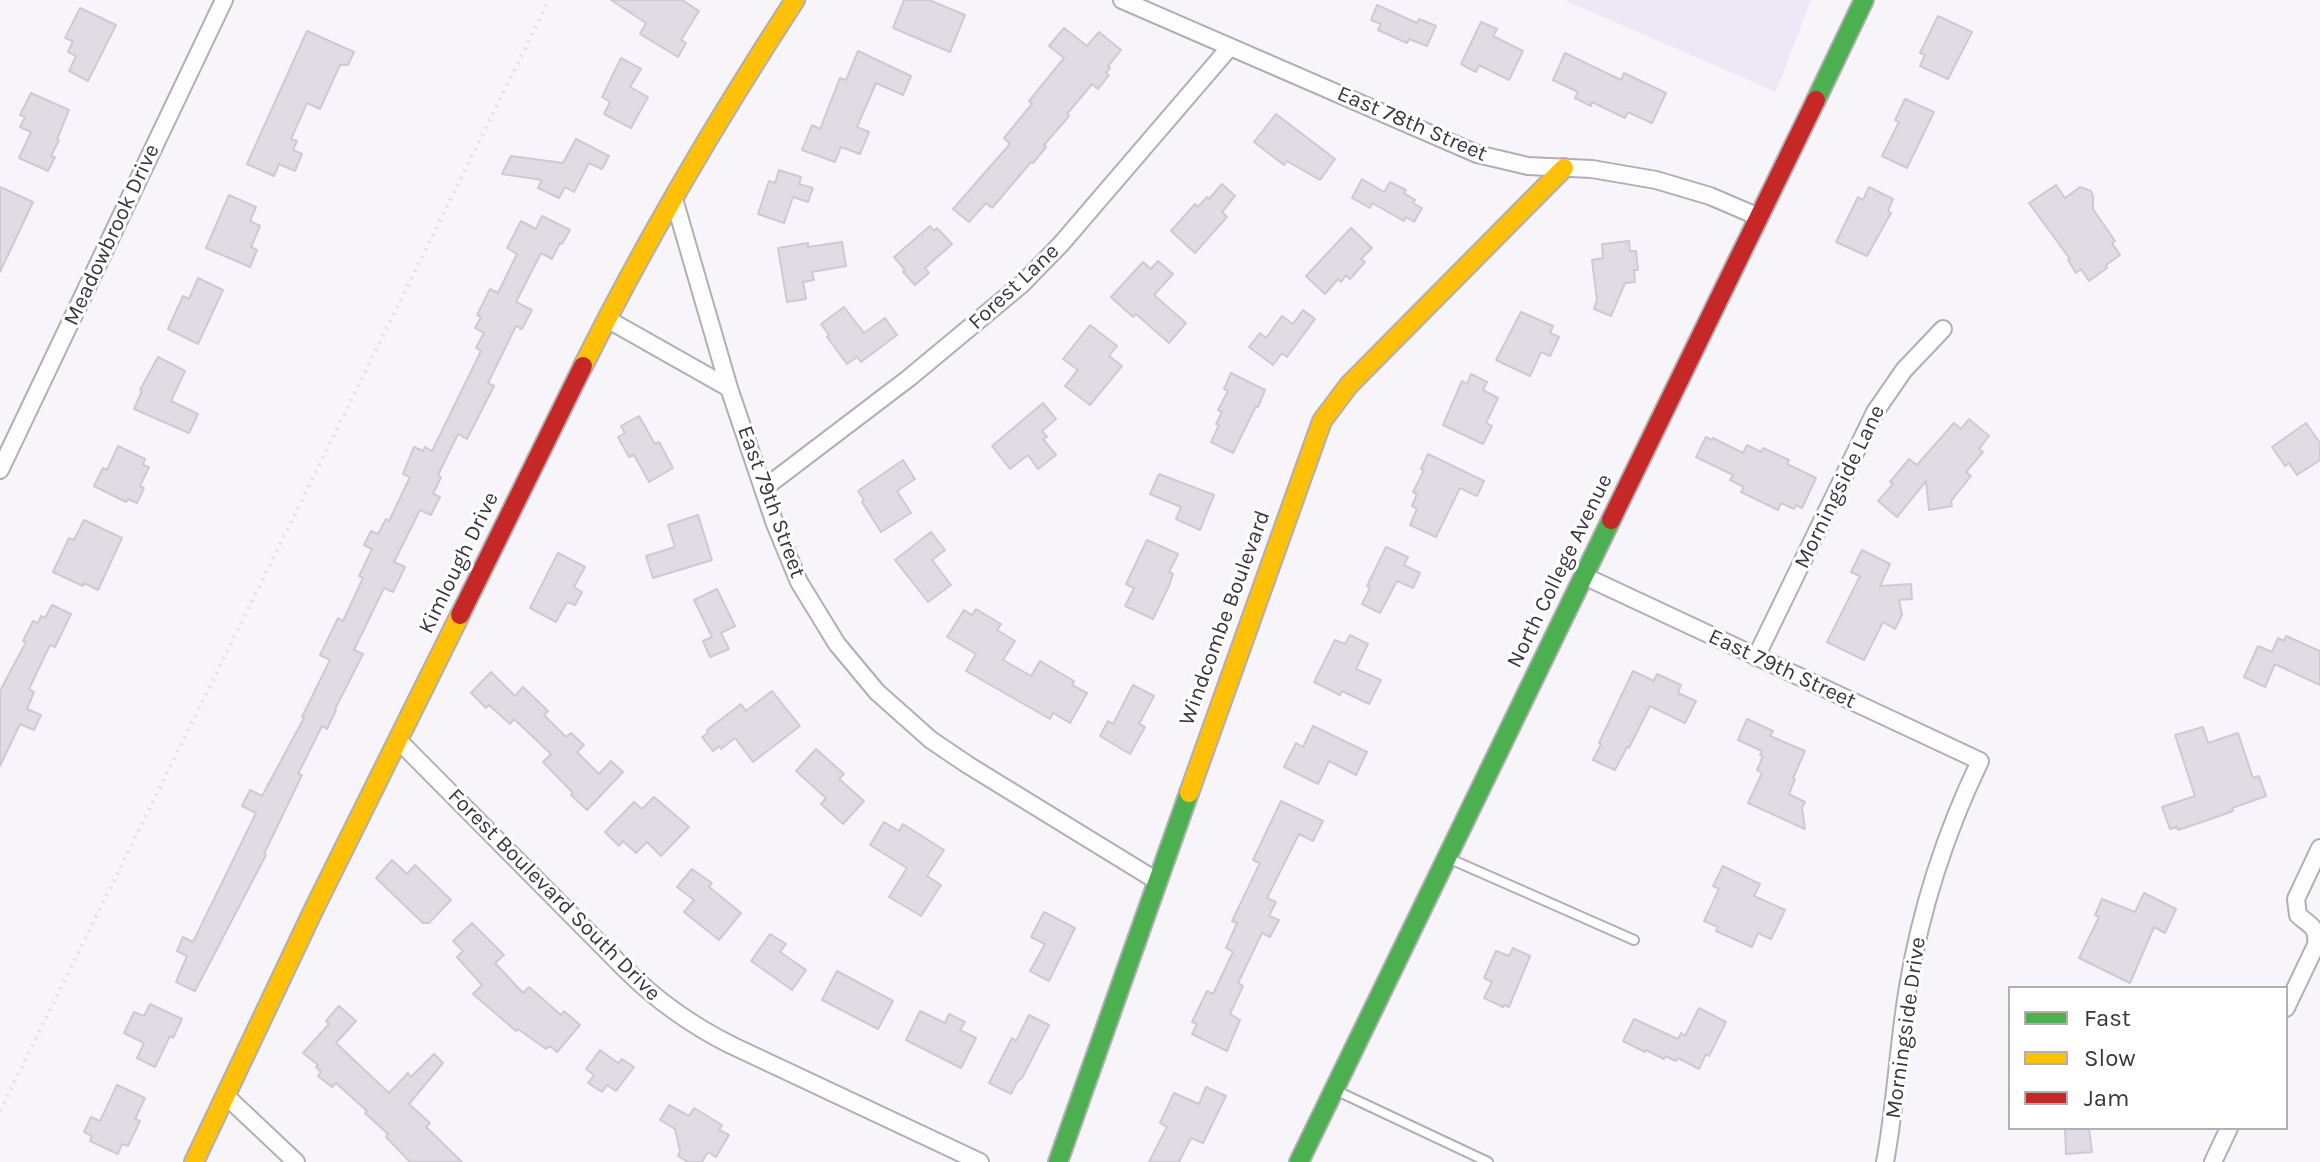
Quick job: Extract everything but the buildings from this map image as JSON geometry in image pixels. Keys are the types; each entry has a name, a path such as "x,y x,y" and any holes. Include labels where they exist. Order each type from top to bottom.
{"street":[{"name":"Meadowbrook Drive","path":"0,470 224,0"},
{"name":"Kimlough Drive","path":"194,1162 314,909 607,319 744,78 795,0"},
{"name":"East 78th Street","path":"1122,0 1477,154 1528,166 1592,169 1656,180 1710,196 1759,217"},
{"name":"North College Avenue","path":"1299,1162 1864,0"},
{"name":"Forest Lane","path":"763,489 909,378 1022,284 1061,244 1230,47"},
{"name":"Windcombe Boulevard","path":"1058,1162 1325,416 1349,385 1564,168"},
{"name":"East 79th Street","path":"674,199 729,388 775,524 799,582 837,644 884,698 945,751 1157,881"},
{"path":"607,319 729,388"},
{"name":"Morningside Lane","path":"1756,657 1875,412 1904,370 1943,329"},
{"name":"East 79th Street","path":"1584,576 1980,761"},
{"name":"Forest Boulevard South Drive","path":"398,740 659,1001 698,1028 731,1045 980,1162"},
{"name":"Morningside Drive","path":"1885,1162 1904,1012 1918,937 1939,860 1980,761"},
{"path":"2288,1004 2316,945 2317,934 2311,924 2298,915 2295,904 2320,848"},
{"path":"226,1096 296,1162"},
{"path":"2213,1162 2228,1130"}],"lane":[{"path":"1447,858 1634,940"},
{"path":"1335,1089 1488,1162"}],"path":[{"path":"0,1111 549,0"}],"shaded area":[{"path":"1564,0 1811,0 1776,92"}],"traffic: fast":[{"path":"1816,100 1864,0"},
{"path":"1299,1162 1611,520"},
{"path":"1058,1162 1189,793"}],"traffic: slow":[{"path":"583,366 684,180 795,0"},
{"path":"1189,793 1322,421 1349,385 1564,168"},
{"path":"194,1162 314,909 460,615"}],"traffic: jam":[{"path":"1611,520 1816,100"},
{"path":"460,615 583,366"}]}
